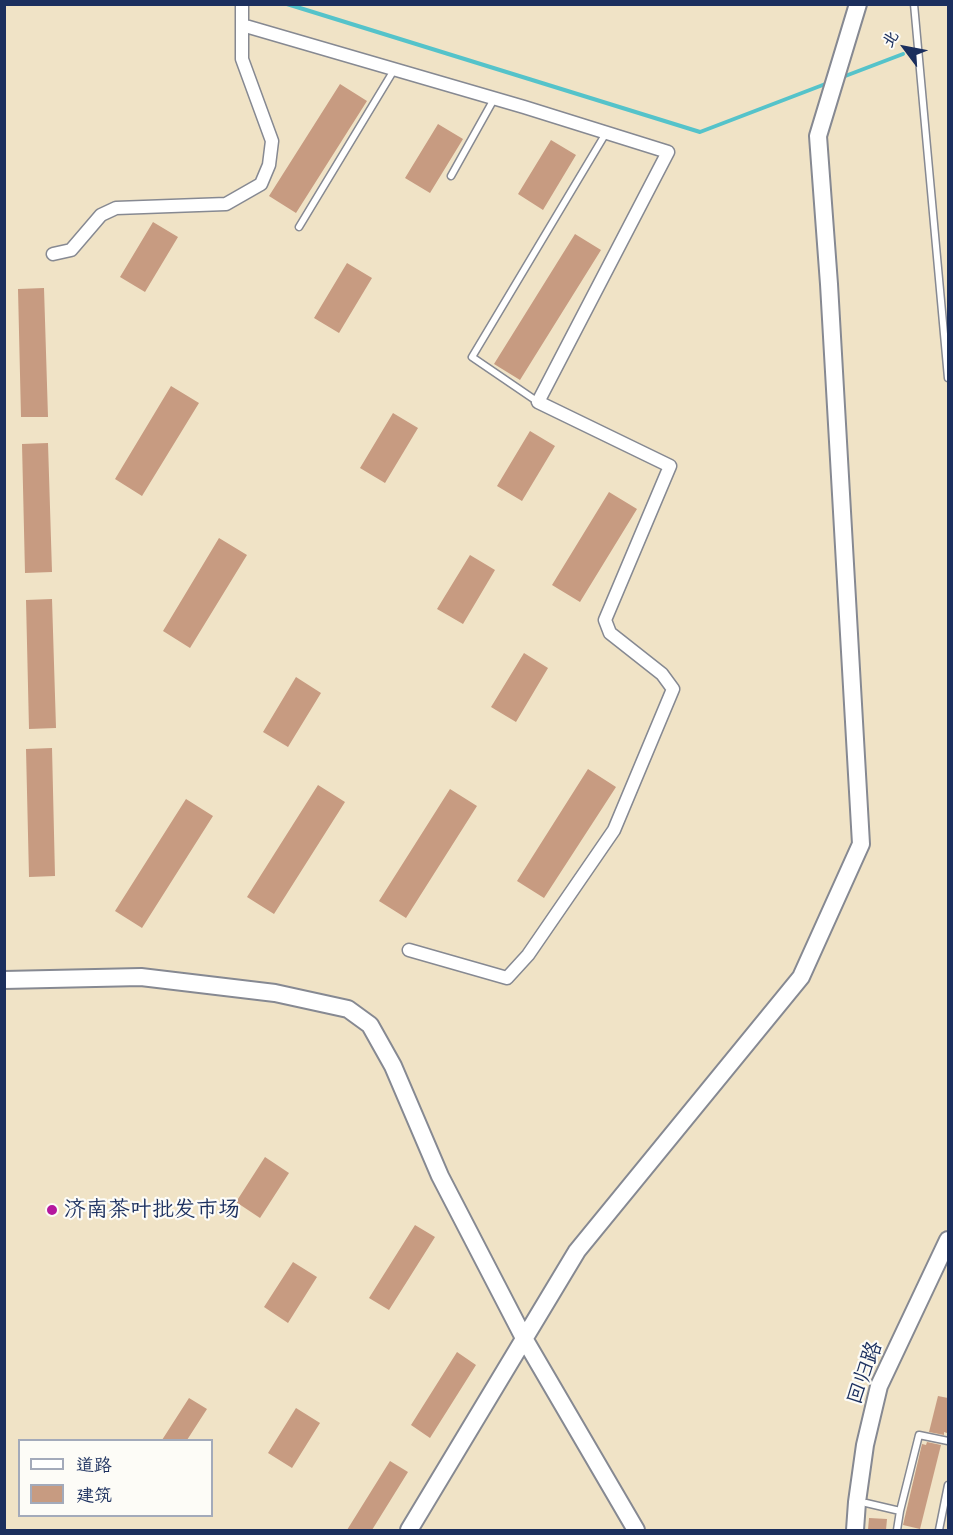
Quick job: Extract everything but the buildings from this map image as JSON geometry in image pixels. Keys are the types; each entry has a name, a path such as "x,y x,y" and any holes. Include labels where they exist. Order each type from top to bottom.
{"street":[{"path":"53,254 71,250 101,215 116,208 226,204 261,184 269,165 272,141 242,59 242,4"},
{"path":"409,1530 525,1340 531,1325 578,1251 801,977 861,844 829,284 818,136 858,4"},
{"path":"242,25 495,98 668,152 538,402 670,466 605,620 609,633 662,674 673,689 614,830 528,955 507,978 409,950"},
{"path":"4,980 141,977 275,993 348,1009 370,1025 393,1066 440,1176 525,1340 636,1530"},
{"name":"回归路","path":"855,1530 865,1445 879,1386 948,1240"}],"lane":[{"path":"914,4 948,378"},
{"path":"299,227 394,69"},
{"path":"451,176 495,98"},
{"path":"538,402 472,357 607,133"},
{"path":"897,1530 919,1435 948,1441"},
{"path":"939,1530 948,1485"},
{"path":"866,1503 900,1511"}],"waterway":[{"path":"287,4 700,132 828,83"},
{"path":"840,78 903,54"}],"place":[{"name":"济南茶叶批发市场","path":"52,1210"}]}
